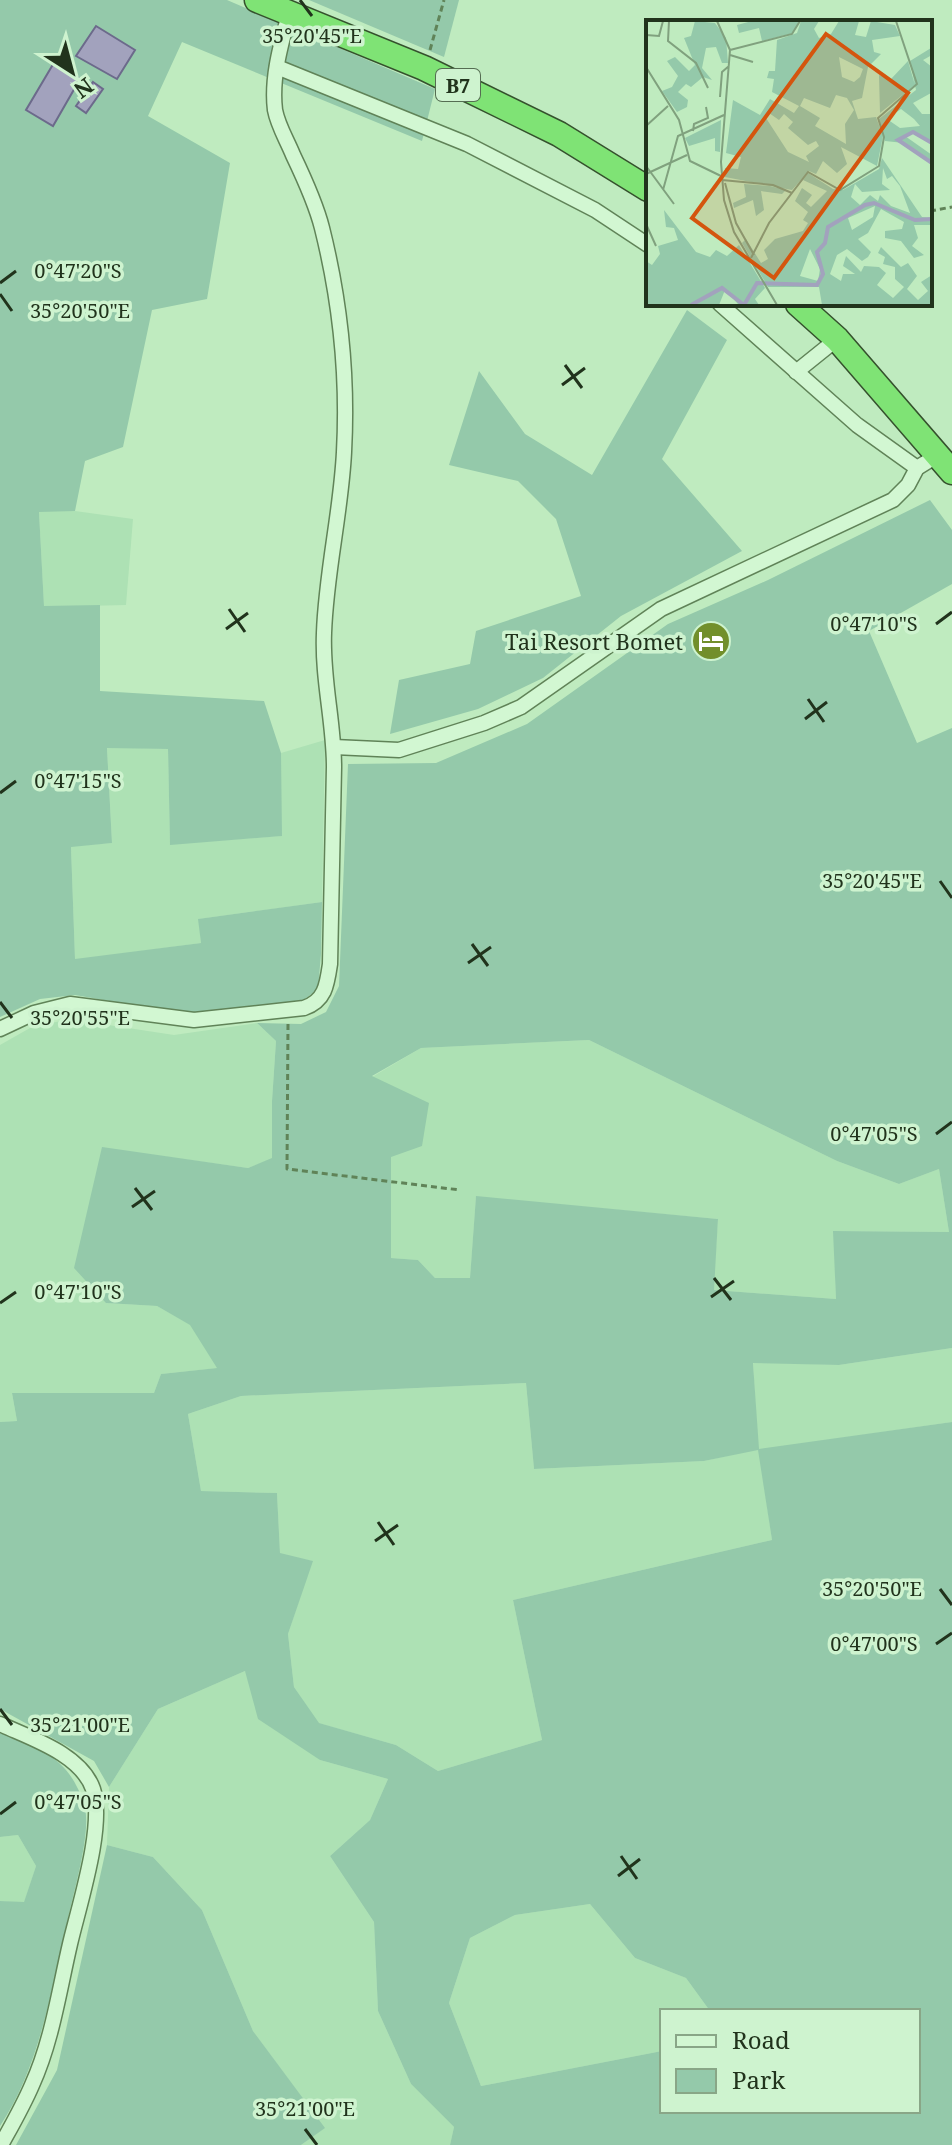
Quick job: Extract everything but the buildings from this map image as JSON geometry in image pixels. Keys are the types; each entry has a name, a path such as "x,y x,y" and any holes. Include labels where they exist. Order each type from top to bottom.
{"highway":[{"name":"B7","path":"257,0 424,68 559,134 646,188"},
{"path":"800,306 837,339 936,465"}],"street":[{"path":"0,1029 34,1013 70,1004 194,1020 313,1005 325,995 334,747 324,679 324,634 344,454 344,380 337,310 322,227 280,128 275,108 277,67 289,14"},
{"path":"277,67 467,144 595,210 646,244"},
{"path":"334,747 399,750 484,723 521,707 661,609 893,500 936,465 857,425 722,306"},
{"path":"796,372 837,339"},
{"path":"0,1724 78,1766 93,1789 96,1814 90,1861 53,2020 33,2085 1,2145"}],"path":[{"path":"424,68 444,0"},
{"path":"932,211 952,207"},
{"path":"288,1009 287,1169 460,1190"}],"green space":[{"path":"0,0 227,0 435,89 422,141 182,42 148,116 230,163 207,299 152,310 123,447 85,461 75,511 39,512 44,606 100,605 100,691 264,701 281,753 282,836 170,845 168,749 107,748 112,843 71,847 75,959 201,943 198,919 322,902 318,989 301,1002 195,1016 75,995 40,999 0,1017"},
{"path":"309,0 459,0 444,57"},
{"path":"687,310 727,340 662,459 742,551 621,616 543,678 478,709 390,734 399,680 470,664 476,631 581,596 556,519 518,481 449,465 479,371 525,434 592,475"},
{"path":"930,500 952,530 952,584 869,631 917,743 952,728 952,1348 839,1365 753,1363 759,1449 952,1422 952,2145 450,2145 454,2127 411,2084 378,2011 374,1922 330,1856 370,1820 388,1779 320,1760 258,1719 245,1671 158,1709 109,1787 94,1761 0,1709 0,1422 17,1421 12,1393 154,1393 161,1374 217,1368 190,1325 157,1306 106,1303 74,1268 102,1147 248,1168 272,1158 276,1041 257,1023 301,1024 326,1012 339,986 348,764 436,763 527,724 668,624 768,580","holes":["589,1040 837,1161 899,1184 939,1169 949,1232 833,1231 836,1299 714,1290 718,1219 476,1196 470,1278 435,1278 418,1260 391,1258 391,1157 422,1146 429,1103 372,1076 421,1048","526,1383 534,1469 704,1461 758,1450 772,1540 513,1600 542,1740 438,1771 396,1745 319,1723 294,1687 288,1634 313,1561 280,1553 277,1493 201,1491 188,1414 241,1396","590,1904 635,1958 686,1978 709,2009 920,2009 920,2113 660,2113 660,2051 481,2086 449,2003 470,1938 515,1915"]},
{"path":"39,511 75,511 133,519 126,605 44,607"},
{"path":"325,740 322,902 199,919 201,943 75,960 71,846 112,843 107,747 168,749 170,844 281,836 281,753"},
{"path":"69,1019 174,1035 257,1023 276,1041 272,1159 248,1168 102,1148 106,1303 157,1306 191,1325 218,1368 161,1374 154,1393 12,1393 17,1421 0,1422 0,1045 30,1028"},
{"path":"589,1040 837,1161 899,1184 939,1169 949,1232 834,1231 836,1299 713,1290 718,1219 476,1197 470,1279 435,1278 418,1260 391,1258 391,1156 372,1077 421,1048"},
{"path":"952,1348 952,1422 759,1450 772,1540 513,1600 542,1740 438,1771 396,1745 318,1723 294,1687 288,1634 312,1561 280,1554 277,1493 201,1491 188,1414 241,1396 526,1383 534,1469 704,1461 758,1449 753,1362 839,1365"},
{"path":"245,1671 320,1760 388,1779 370,1820 330,1856 374,1922 378,2011 411,2084 454,2127 450,2145 301,2145 324,2128 253,2031 202,1910 153,1857 107,1845 109,1787 158,1709"},
{"path":"0,1733 44,1752 63,1766 82,1797 86,1827 80,1867 43,2025 26,2077 0,2126 0,1901 24,1902 36,1866 18,1835 0,1837"},
{"path":"18,1835 36,1866 24,1903 0,1901 0,1837"},
{"path":"107,1845 153,1857 202,1910 253,2031 325,2128 301,2145 16,2145 57,2070"},
{"path":"590,1904 635,1958 686,1978 709,2009 660,2009 660,2051 481,2086 449,2003 470,1938 515,1915"}],"water":[{"path":"96,26 135,50 117,79 76,56"},
{"path":"55,61 80,79 53,126 26,110"},
{"path":"93,82 103,89 86,113 76,106"}],"place":[{"name":"Tai Resort Bomet","path":"711,641"}]}
